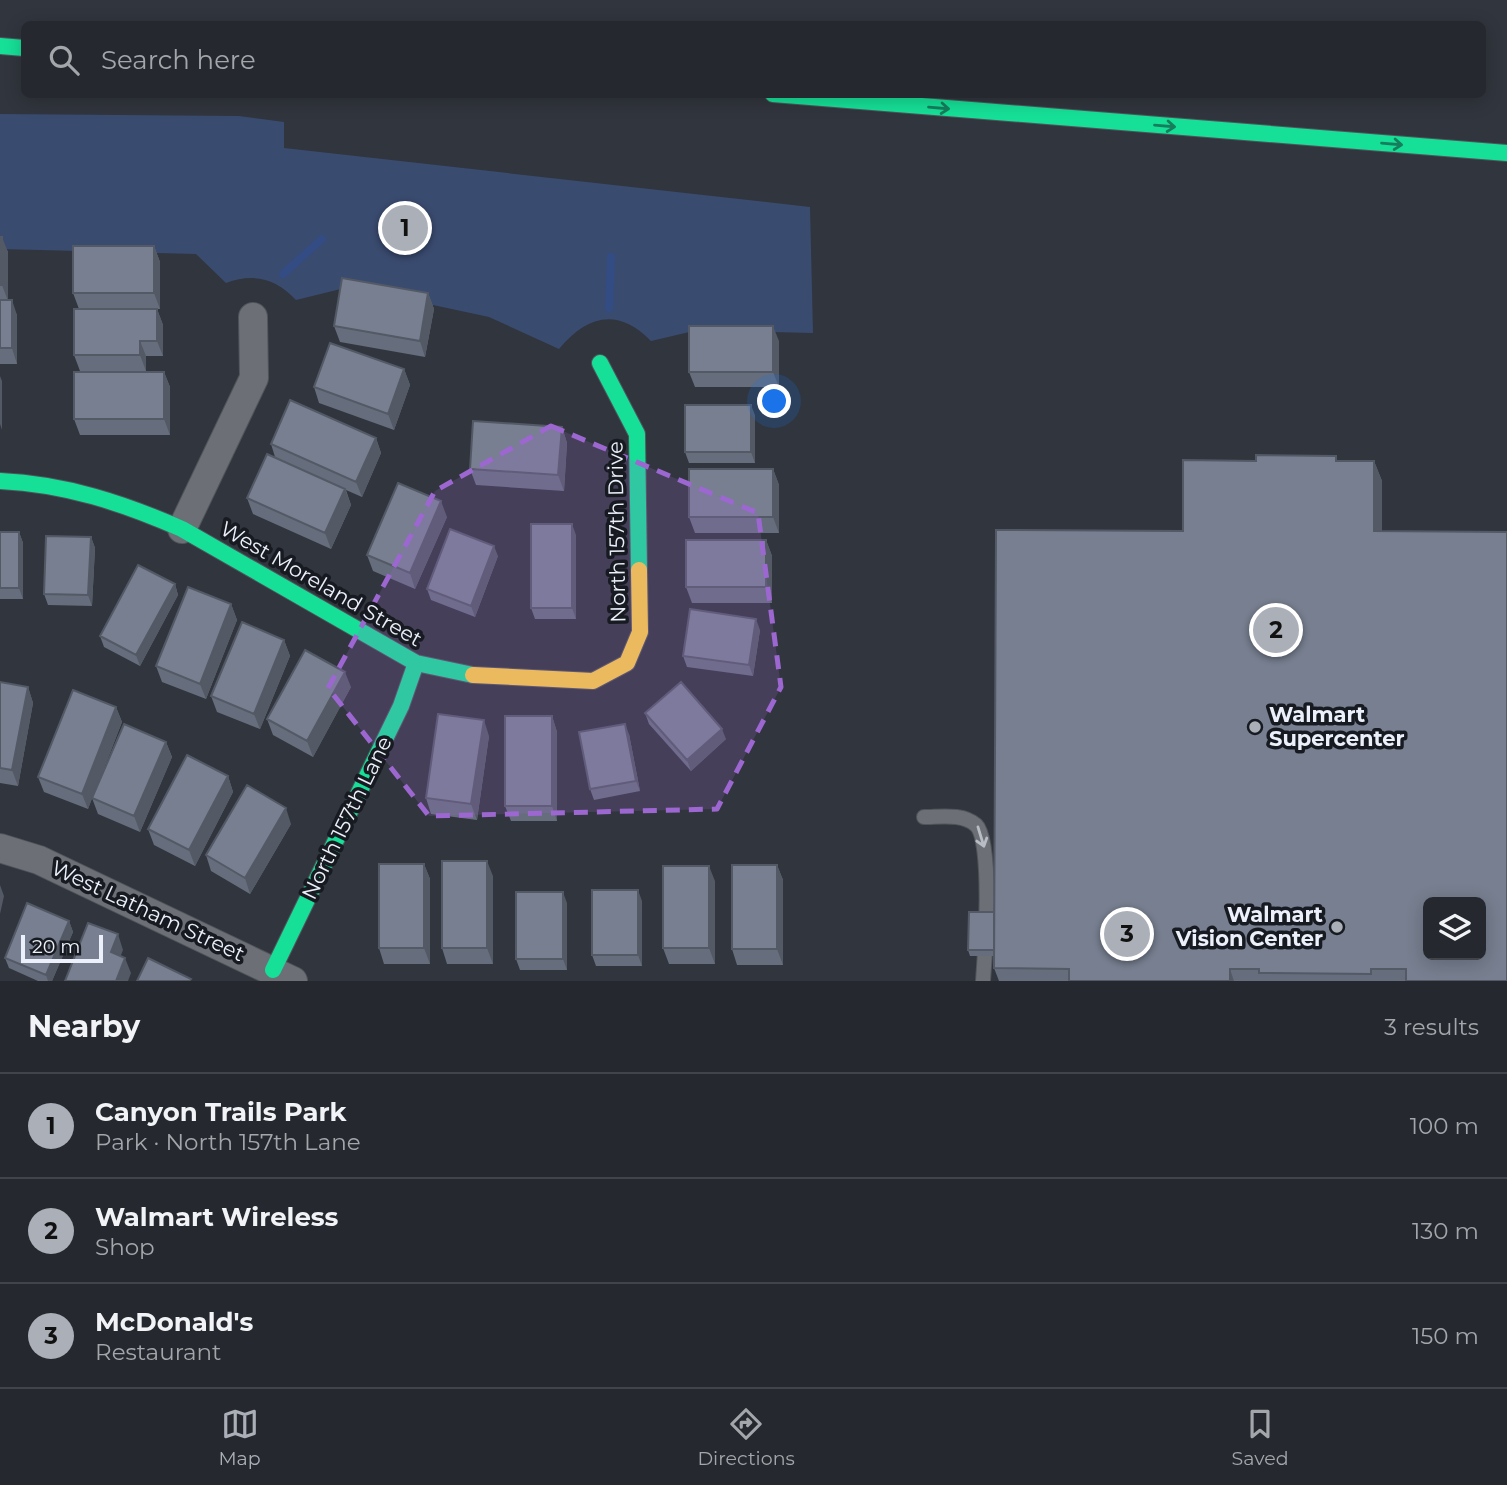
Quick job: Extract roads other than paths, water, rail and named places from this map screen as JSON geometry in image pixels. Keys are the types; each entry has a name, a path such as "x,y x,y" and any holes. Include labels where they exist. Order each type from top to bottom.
{"main road":[{"path":"0,46 21,48"},
{"path":"823,98 1507,153"},
{"name":"North 157th Drive","path":"600,363 637,434 640,632 626,663"},
{"name":"West Moreland Street","path":"0,481 48,484 98,496 182,529 416,663 475,676 593,681 626,663"},
{"name":"North 157th Lane","path":"283,976 401,706 416,663"}],"street":[{"path":"182,529 254,378 253,317"},
{"name":"West Latham Street","path":"0,848 39,860 283,976"}],"lane":[{"path":"924,817 963,817 978,826 984,841 987,917 983,981"}],"waterway":[{"path":"283,274 322,239"},
{"path":"609,308 611,257"}],"place":[{"name":"Canyon Trails Park","path":"405,228"},
{"name":"Walmart Wireless","path":"1276,630"},
{"name":"Walmart Supercenter","path":"1255,727"},
{"name":"Walmart Vision Center","path":"1337,927"},
{"name":"McDonald's","path":"1127,934"}]}
